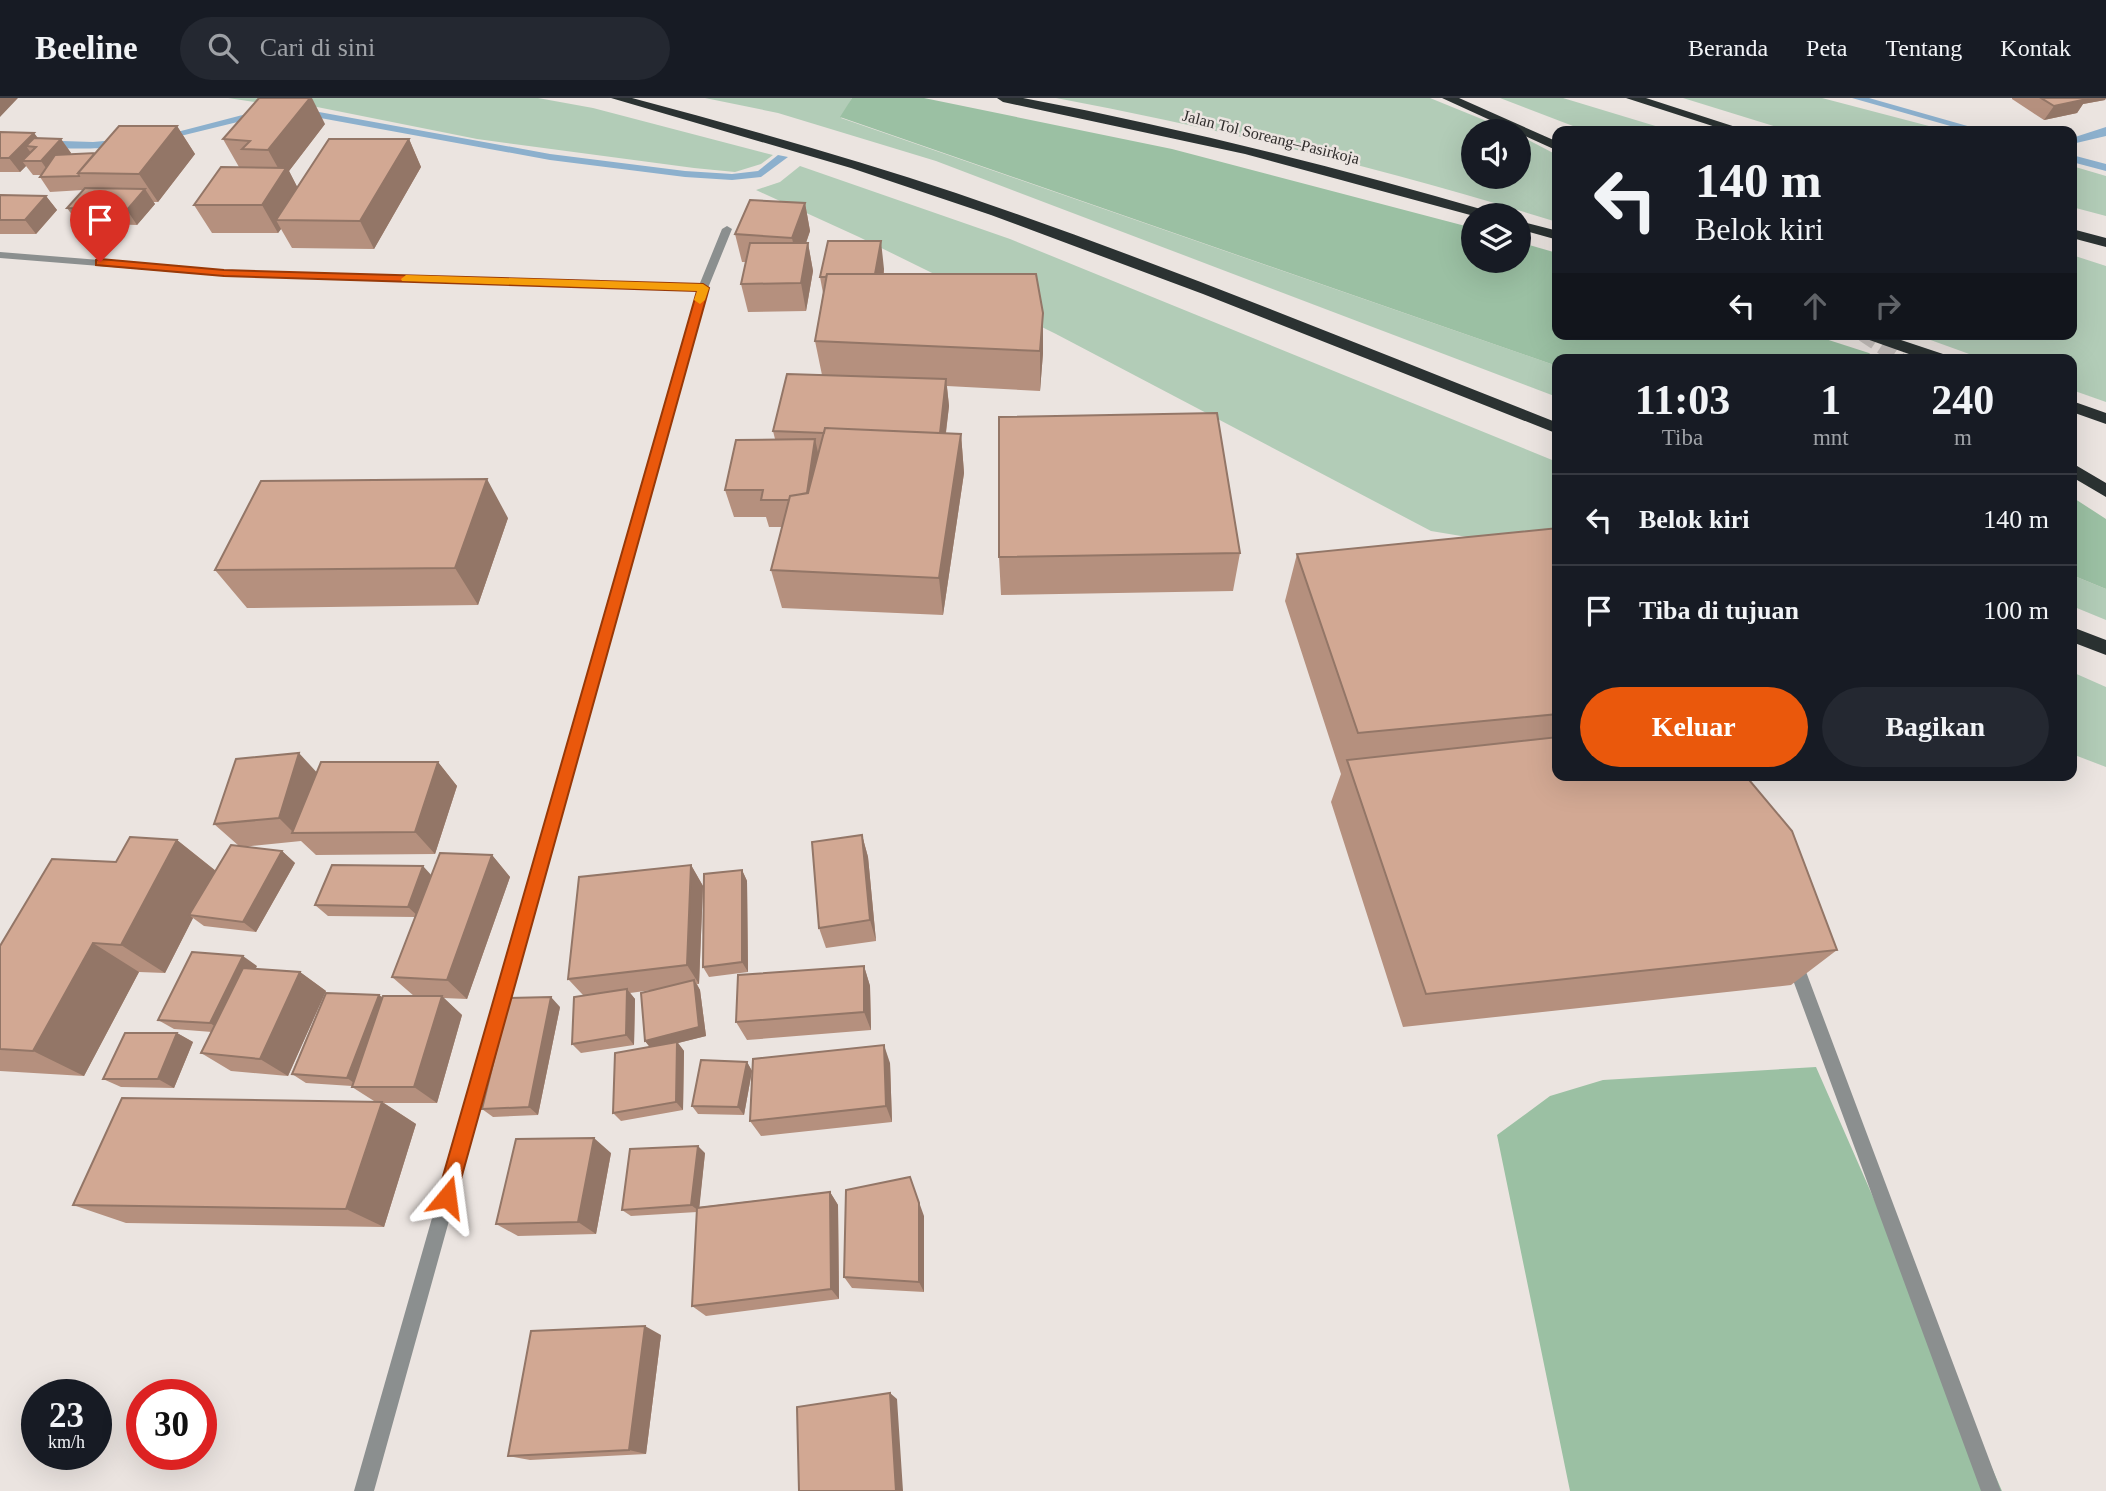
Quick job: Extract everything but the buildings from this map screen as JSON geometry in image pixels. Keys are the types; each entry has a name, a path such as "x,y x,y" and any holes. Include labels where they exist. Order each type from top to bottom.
{"highway":[{"path":"617,98 855,165 996,211 1121,257 1552,427"},
{"name":"Jalan Tol Soreang–Pasirkoja","path":"1003,98 1216,143 1461,208"},
{"path":"1448,98 1552,144"},
{"path":"1632,98 1724,126"},
{"path":"1531,228 1552,234"},
{"path":"2077,233 2106,242"},
{"path":"1885,340 1925,354"},
{"path":"2077,408 2106,419"},
{"path":"2077,472 2106,491"},
{"path":"2077,636 2106,648"}],"street":[{"path":"363,1491 703,288 727,229"},
{"path":"0,255 224,273 703,288"},
{"path":"1788,944 1991,1491"}],"green space":[{"path":"228,98 538,98 593,108 773,155 761,164 735,172 694,168 477,139 302,104 267,104"},
{"path":"705,98 852,98 841,118 1552,364 1552,395 936,161 778,113"},
{"path":"852,98 924,98 1172,149 1461,225 1461,273 1531,273 1531,245 1552,252 1552,340 1829,340 1870,354 1552,354 1552,364 840,117"},
{"path":"1056,98 1430,98 1482,119 1461,119 1461,189 1531,189 1531,141 1552,152 1552,221 1531,214 1531,203 1492,203 1308,153"},
{"path":"1500,98 1563,98 1655,126 1573,126"},
{"path":"1683,98 1822,98 1929,126 1774,126"},
{"path":"800,166 1010,239 1552,460 1552,551 1431,531 1056,334 859,237 756,190 780,182"},
{"path":"2077,167 2106,176 2106,216 2077,208"},
{"path":"2077,257 2106,266 2106,402 2077,392 2077,354 1969,354 1931,340 2077,340"},
{"path":"2077,500 2106,519 2106,589 2077,577"},
{"path":"2077,577 2106,589 2106,620 2077,608"},
{"path":"2077,674 2106,687 2106,767 2077,756"},
{"path":"1816,1067 2002,1491 1570,1491 1497,1135 1550,1096 1603,1080"}],"waterway":[{"path":"1857,98 1961,126"},
{"path":"297,111 550,157 685,174 732,177 761,174 782,157"},
{"path":"160,138 262,113"},
{"path":"2077,140 2106,130"},
{"path":"0,142 93,145 126,142"},
{"path":"2077,159 2106,168"}],"tunnel":[{"path":"1872,340 1893,354"}],"slow traffic":[{"path":"406,279 703,288 700,300"}],"route":[{"path":"100,262 224,273 703,288 447,1197"}]}
